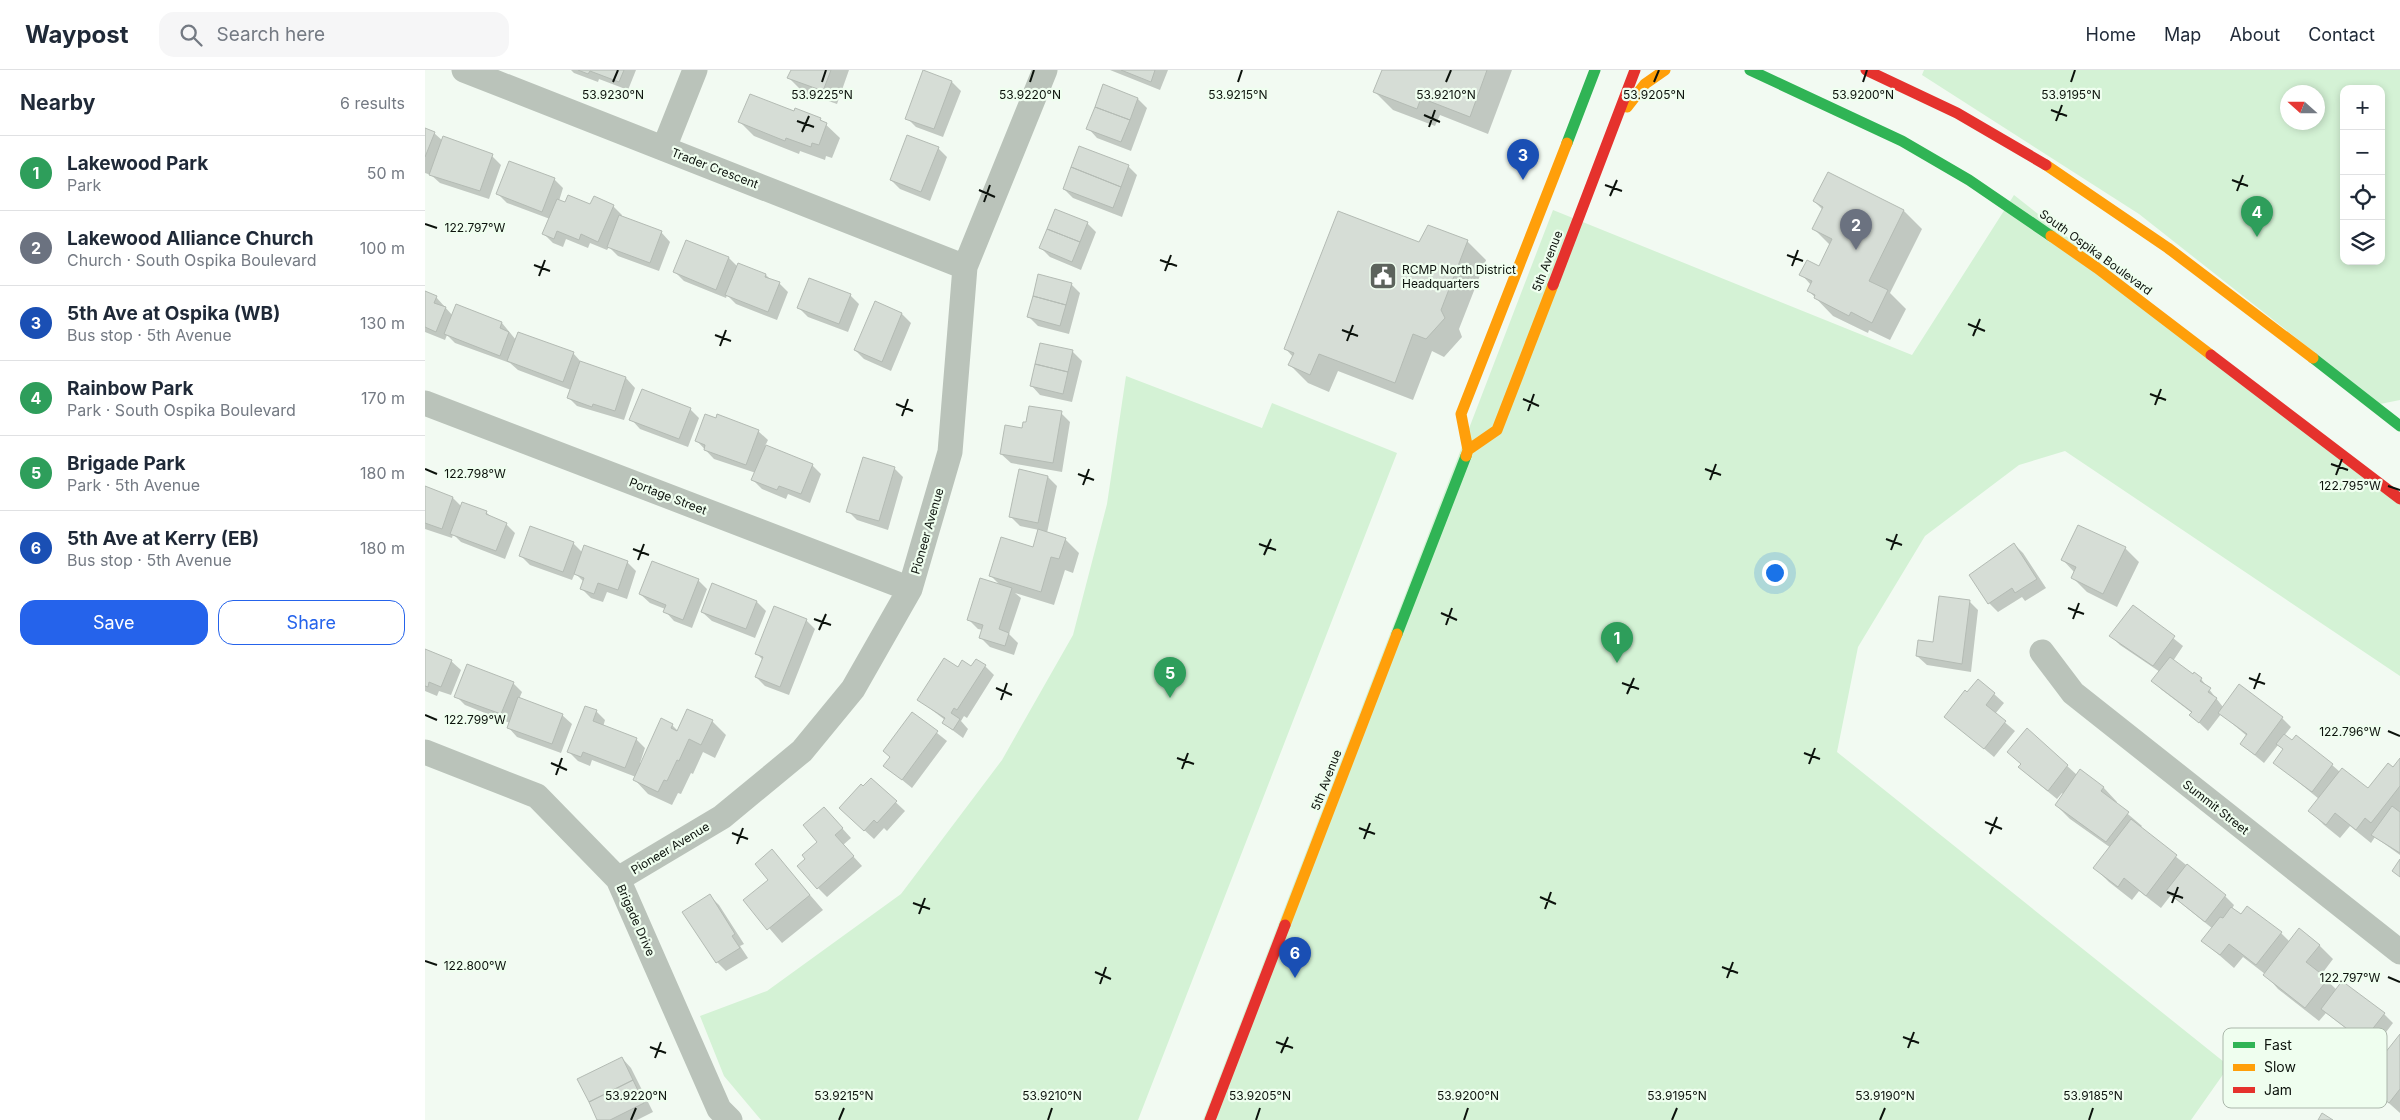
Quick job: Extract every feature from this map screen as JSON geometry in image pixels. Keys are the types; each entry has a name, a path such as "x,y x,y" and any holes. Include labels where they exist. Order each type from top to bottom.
{"main road":[{"path":"1584,70 1585,94"},
{"name":"5th Avenue","path":"1210,1120 1468,450 1461,414 1595,70"},
{"name":"5th Avenue","path":"1468,450 1497,430 1635,70"},
{"path":"1614,125 1645,84 1665,70"},
{"name":"South Ospika Boulevard","path":"1750,70 1902,141 1969,180 2097,268 2400,499"},
{"path":"1867,70 1917,91 1967,117 2096,196 2302,349 2400,426"}],"street":[{"name":"Trader Crescent","path":"464,70 965,266"},
{"path":"664,148 695,70"},
{"name":"Pioneer Avenue","path":"618,879 722,817 802,751 853,689 910,589 950,452 965,266 1045,70"},
{"name":"Portage Street","path":"425,403 910,589"},
{"name":"Summit Street","path":"2042,652 2073,694 2400,952"},
{"name":"Brigade Drive","path":"425,752 537,796 618,879 719,1109 730,1120"}],"green space":[{"path":"1924,70 2400,70 2400,400 2380,404 2139,214 1922,75"},
{"path":"2014,195 2400,499 2400,676 2065,451 2019,465 1925,536 1858,647 1837,752 2223,1061 2223,1075 2191,1120 1203,1120 1553,210 1912,355"},
{"path":"1126,376 1262,428 1272,403 1397,453 1138,1120 761,1120 724,1076 700,1016 767,991 901,894 1002,760 1073,635 1107,504"}],"building":[{"path":"578,70 624,70 619,82 590,71 588,74"},
{"path":"791,70 831,70 823,91 787,78"},
{"path":"923,70 952,81 934,129 905,119"},
{"path":"1121,70 1155,70 1151,82"},
{"path":"1382,70 1487,70 1470,117 1421,98 1417,109 1373,92"},
{"path":"1103,84 1138,98 1130,120 1095,107"},
{"path":"750,94 794,111 795,108 821,118 820,120 827,123 819,145 812,143 811,147 786,138 785,141 738,122"},
{"path":"1095,107 1130,120 1121,142 1086,129"},
{"path":"425,128 435,132 425,157"},
{"path":"907,135 939,147 921,192 890,180"},
{"path":"443,136 493,154 480,191 429,175"},
{"path":"1079,146 1129,165 1121,187 1071,167"},
{"path":"509,161 555,178 542,212 496,194"},
{"path":"1071,167 1121,187 1113,208 1063,189"},
{"path":"1828,172 1904,210 1869,281 1888,290 1872,323 1851,312 1849,316 1814,298 1815,295 1807,291 1812,281 1799,275 1807,260 1819,266 1832,239 1812,229 1823,207 1813,201"},
{"path":"568,195 590,204 594,196 614,205 598,242 581,234 579,240 557,231 554,239 542,234 557,199 565,202"},
{"path":"1055,209 1088,222 1080,242 1047,229"},
{"name":"RCMP North District Headquarters","path":"1338,211 1419,242 1428,225 1468,240 1441,310 1445,318 1426,339 1413,334 1395,383 1319,354 1310,375 1288,365 1294,353 1284,349"},
{"path":"619,215 662,231 650,263 607,247"},
{"path":"1047,229 1080,242 1072,262 1039,248"},
{"path":"686,240 729,257 716,290 673,272"},
{"path":"738,263 766,274 765,277 780,282 768,312 725,295"},
{"path":"1038,274 1072,283 1066,305 1033,296"},
{"path":"809,278 851,294 839,324 797,308"},
{"path":"425,291 437,296 434,303 446,307 436,332 425,327"},
{"path":"1033,296 1066,305 1060,326 1027,317"},
{"path":"875,301 902,313 882,362 854,350"},
{"path":"456,304 502,322 500,328 509,332 500,356 444,334"},
{"path":"518,332 574,352 563,382 507,361"},
{"path":"1040,343 1073,350 1068,372 1035,364"},
{"path":"580,361 626,377 615,411 593,404 592,407 567,398"},
{"path":"1035,364 1068,372 1063,394 1030,386"},
{"path":"642,389 691,408 679,439 629,420"},
{"path":"1029,406 1062,411 1053,463 1000,454 1005,425 1022,428 1023,422 1026,422"},
{"path":"705,414 716,418 717,414 759,430 746,465 704,450 705,445 695,441"},
{"path":"766,445 813,464 801,494 779,486 777,490 751,480"},
{"path":"863,457 895,467 879,521 846,512"},
{"path":"1019,469 1048,476 1038,523 1009,517"},
{"path":"425,486 453,497 442,529 425,523"},
{"path":"462,502 487,511 486,514 507,523 496,551 450,534"},
{"path":"2078,525 2126,547 2103,594 2071,578 2076,567 2061,560"},
{"path":"530,526 574,542 563,572 519,556"},
{"path":"1038,529 1066,538 1059,559 1051,557 1041,592 989,576 1001,537 1033,547"},
{"path":"2014,543 2037,579 2015,593 2012,588 1988,604 1969,575"},
{"path":"584,545 628,561 618,590 598,583 594,594 580,589 584,578 574,574"},
{"path":"652,561 699,579 683,620 663,612 666,605 639,594"},
{"path":"980,578 1012,588 999,629 1009,633 1005,646 979,638 983,625 967,620"},
{"path":"712,583 757,601 746,629 701,612"},
{"path":"1939,596 1970,600 1962,664 1916,656 1918,640 1933,642"},
{"path":"2133,605 2175,636 2153,666 2109,636"},
{"path":"774,606 807,619 780,687 755,677 763,657 755,654"},
{"path":"425,649 452,660 441,687 429,682 428,687 425,686"},
{"path":"2170,657 2193,674 2194,672 2202,678 2200,681 2211,688 2208,692 2217,698 2199,723 2189,715 2192,712 2151,681"},
{"path":"944,658 958,667 962,660 971,666 976,659 986,665 957,710 954,708 951,713 960,719 953,730 942,723 945,718 917,700"},
{"path":"467,664 514,682 501,714 454,697"},
{"path":"1978,679 1995,693 1986,705 2006,721 1984,749 1944,717 1965,690 1967,692"},
{"path":"2239,684 2283,717 2255,755 2240,744 2247,734 2218,713"},
{"path":"518,697 563,714 552,744 507,728"},
{"path":"585,706 597,710 593,721 637,738 625,768 583,752 581,757 567,752"},
{"path":"687,709 713,720 701,745 689,739 679,761 677,760 667,781 664,780 658,792 633,780 661,718 673,724 671,728 677,731"},
{"path":"912,712 938,731 902,780 883,766 890,757 883,751"},
{"path":"2027,728 2068,765 2048,791 2018,767 2021,764 2007,752"},
{"path":"2284,734 2292,740 2296,735 2333,764 2312,792 2273,763 2283,749 2276,744"},
{"path":"2400,758 2400,786 2371,823 2365,818 2356,830 2335,813 2326,825 2308,811 2342,768 2368,788 2388,763 2393,767"},
{"path":"2080,769 2104,787 2101,791 2129,812 2106,842 2055,805"},
{"path":"871,778 897,801 877,823 874,820 864,831 839,808 861,784 863,786"},
{"path":"2392,806 2400,812 2400,853 2371,835"},
{"path":"824,807 843,828 835,835 854,856 817,889 797,866 805,859 802,855 817,842 803,825"},
{"path":"2131,819 2177,855 2146,896 2124,878 2118,887 2093,868"},
{"path":"772,849 810,895 767,930 743,900 768,880 755,864"},
{"path":"2400,859 2400,877 2392,871"},
{"path":"2187,864 2226,895 2205,922 2166,891"},
{"path":"710,894 735,934 732,936 740,948 716,963 682,912"},
{"path":"2247,906 2282,932 2256,965 2229,944 2220,955 2201,941 2220,917 2223,918 2231,907 2241,914"},
{"path":"2299,928 2320,945 2306,962 2328,979 2305,1008 2263,975"},
{"path":"2342,981 2385,1013 2373,1028 2346,1028 2321,1009"},
{"path":"2400,1034 2400,1089 2389,1103 2387,1101 2387,1050"},
{"path":"622,1057 633,1080 589,1102 577,1079"},
{"path":"633,1080 644,1103 610,1120 597,1120 589,1102"},
{"path":"2322,1113 2333,1120 2318,1120"}],"traffic: fast":[{"path":"1567,143 1595,70"},
{"path":"1750,70 1902,141 1969,180 2051,236"},
{"path":"2313,358 2400,426"},
{"path":"1397,634 1466,456"}],"traffic: slow":[{"path":"1627,107 1645,84 1665,70"},
{"path":"1466,456 1468,450 1461,414 1567,143"},
{"path":"2046,165 2168,248 2313,358"},
{"path":"2051,236 2097,268 2211,355"},
{"path":"1468,450 1497,430 1553,285"},
{"path":"1285,925 1397,634"}],"traffic: jam":[{"path":"1553,285 1635,70"},
{"path":"1866,70 1957,113 2046,165"},
{"path":"2211,355 2400,499"},
{"path":"1210,1120 1285,925"}],"place":[{"name":"5th Ave at Ospika (WB)","path":"1523,180"},
{"name":"Rainbow Park","path":"2257,237"},
{"name":"Lakewood Alliance Church","path":"1856,250"},
{"name":"RCMP North District Headquarters","path":"1383,276"},
{"name":"Lakewood Park","path":"1617,663"},
{"name":"Brigade Park","path":"1170,698"},
{"name":"5th Ave at Kerry (EB)","path":"1295,978"}]}
